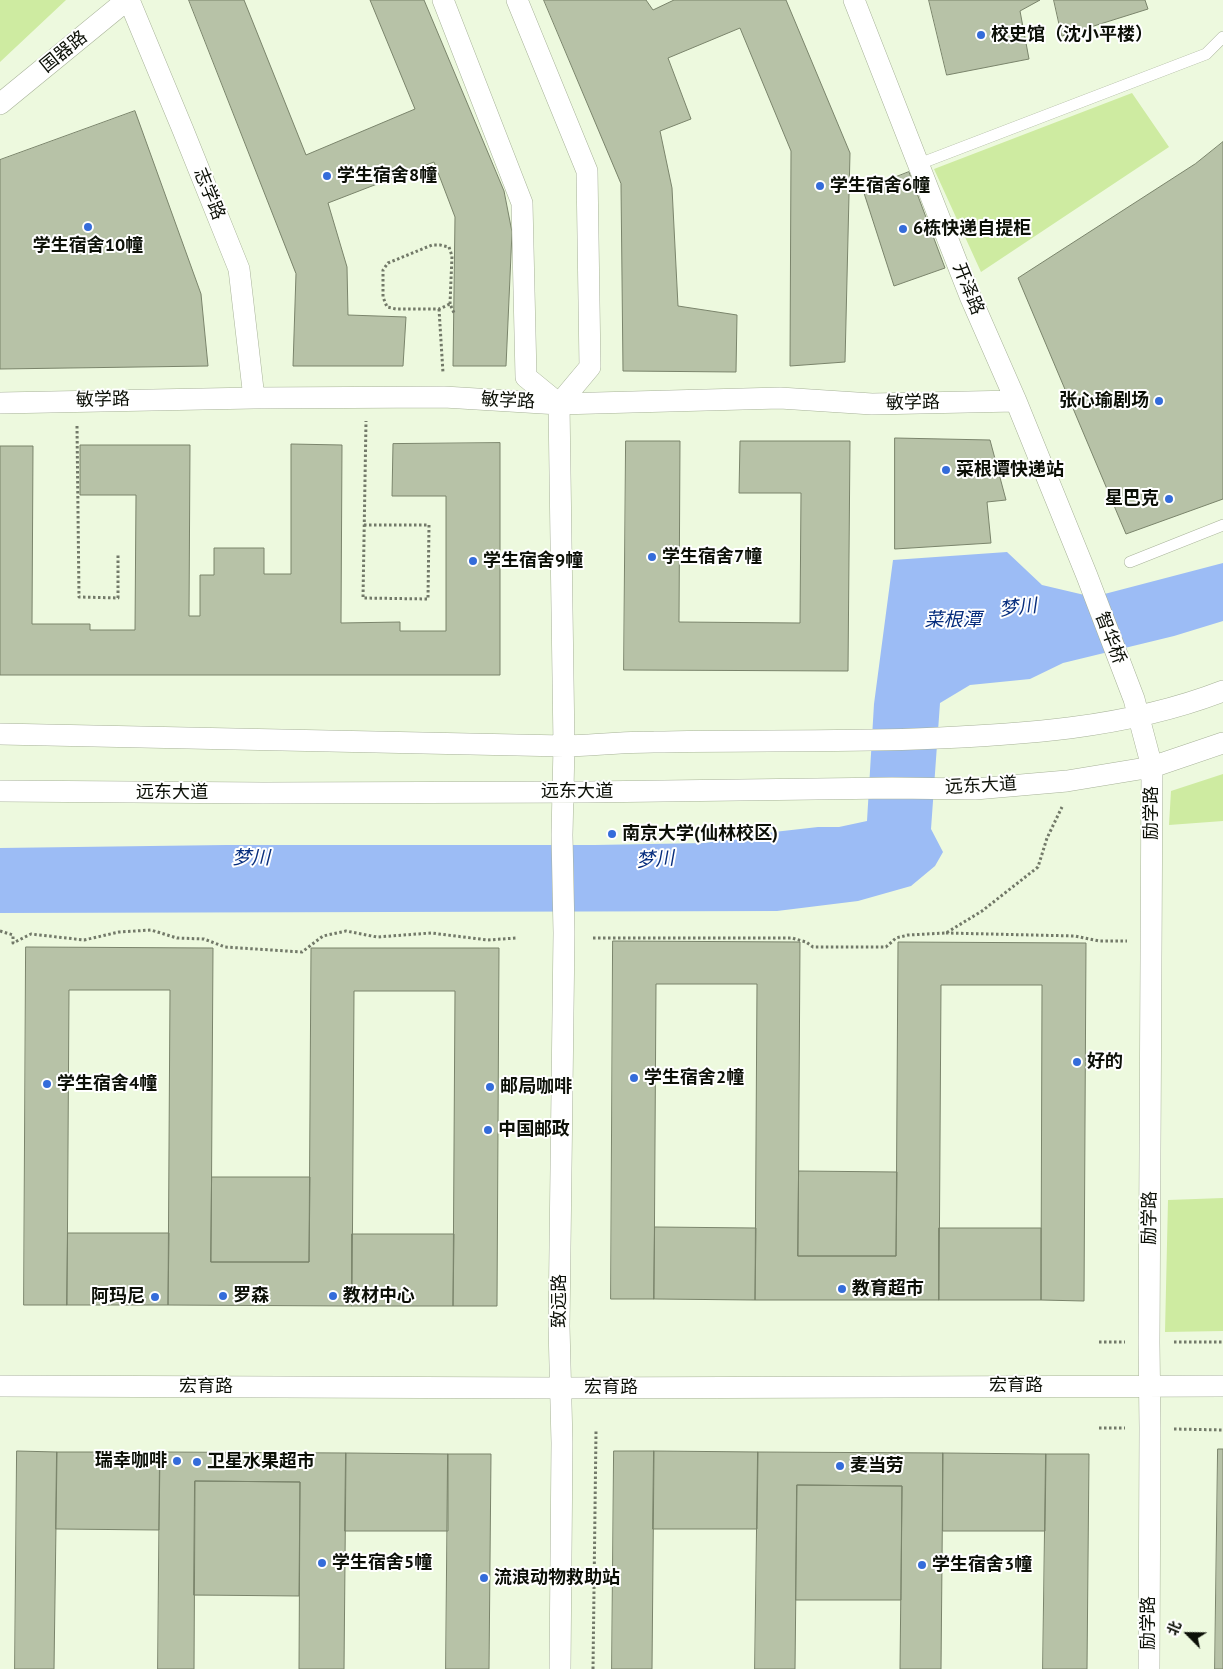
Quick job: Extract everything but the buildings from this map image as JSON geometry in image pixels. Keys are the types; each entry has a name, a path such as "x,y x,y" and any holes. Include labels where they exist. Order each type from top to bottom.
{"street":[{"name":"国器路","path":"0,104 128,0"},
{"name":"志学路","path":"128,0 239,269 254,398"},
{"path":"443,0 522,203 526,377 559,404 590,367 587,171 517,0"},
{"name":"开泽路","path":"854,0 970,296 1016,401 1087,576"},
{"name":"敏学路","path":"0,402 444,397 559,404 780,398 872,404 1016,401"},
{"name":"致远路","path":"559,404 564,746 562,792 564,934 559,1326 561,1388 560,1669"},
{"name":"智华桥","path":"1087,576 1135,708 1152,767"},
{"path":"0,734 564,746 654,742 853,741 974,737 1056,730 1135,708 1204,698 1223,691"},
{"name":"远东大道","path":"0,791 253,793 975,789 1067,781 1152,767 1223,743"},
{"name":"励学路","path":"1149,1669 1152,767"},
{"name":"宏育路","path":"0,1386 561,1388 1223,1386"}],"lane":[{"path":"919,164 1206,54 1223,37"},
{"path":"1130,562 1223,525"}],"path":[{"path":"450,304 440,309 396,309 388,307 383,297 384,270 388,263 432,245 449,247 452,256 450,304 454,313"},
{"path":"440,309 444,397"},
{"path":"364,525 430,526 428,599 364,598 364,525 366,398"},
{"path":"76,400 79,598 118,598 118,554"},
{"path":"946,933 982,911 1038,867 1047,838 1064,801"},
{"path":"0,930 13,935 13,943 31,934 84,940 118,932 151,930 177,938 204,939 224,947 302,952 323,936 346,931 377,937 431,933 488,940 516,938"},
{"path":"594,938 792,938 806,942 813,947 886,947 896,938 908,935 946,933 1075,936 1099,940 1151,942"},
{"path":"1149,1342 1223,1342"},
{"path":"1150,1428 1223,1430"},
{"path":"593,1669 596,1431"}],"green space":[{"path":"0,0 66,0 0,62"},
{"path":"1132,93 1169,147 981,272 934,169"},
{"path":"1223,774 1223,821 1169,825 1171,791"},
{"path":"1223,1198 1223,1331 1165,1332 1168,1200"}],"water":[{"path":"1007,552 1042,585 1093,597 1223,563 1223,621 1174,636 1063,663 1030,679 970,685 940,703 931,829 943,852 935,866 911,886 858,901 777,911 0,913 0,848 705,843 774,832 818,827 839,827 867,821 874,704 893,560"}],"place":[{"name":"校史馆（沈小平楼）","path":"981,35"},
{"name":"学生宿舍8幢","path":"327,176"},
{"name":"学生宿舍6幢","path":"820,186"},
{"name":"学生宿舍10幢","path":"88,227"},
{"name":"6栋快递自提柜","path":"903,229"},
{"name":"张心瑜剧场","path":"1159,401"},
{"name":"菜根谭快递站","path":"946,470"},
{"name":"星巴克","path":"1169,499"},
{"name":"学生宿舍7幢","path":"652,557"},
{"name":"学生宿舍9幢","path":"473,561"},
{"name":"南京大学(仙林校区)","path":"612,834"},
{"name":"好的","path":"1077,1062"},
{"name":"学生宿舍2幢","path":"634,1078"},
{"name":"学生宿舍4幢","path":"47,1084"},
{"name":"邮局咖啡","path":"490,1087"},
{"name":"中国邮政","path":"488,1130"},
{"name":"教育超市","path":"842,1289"},
{"name":"罗森","path":"223,1296"},
{"name":"教材中心","path":"333,1296"},
{"name":"阿玛尼","path":"155,1297"},
{"name":"瑞幸咖啡","path":"177,1461"},
{"name":"卫星水果超市","path":"197,1462"},
{"name":"麦当劳","path":"840,1466"},
{"name":"学生宿舍5幢","path":"322,1563"},
{"name":"学生宿舍3幢","path":"922,1565"},
{"name":"流浪动物救助站","path":"484,1578"}],"water label":[{"name":"梦川","path":"1018,608"},
{"name":"菜根潭","path":"953,621"},
{"name":"梦川","path":"251,859"},
{"name":"梦川","path":"655,860"}]}
